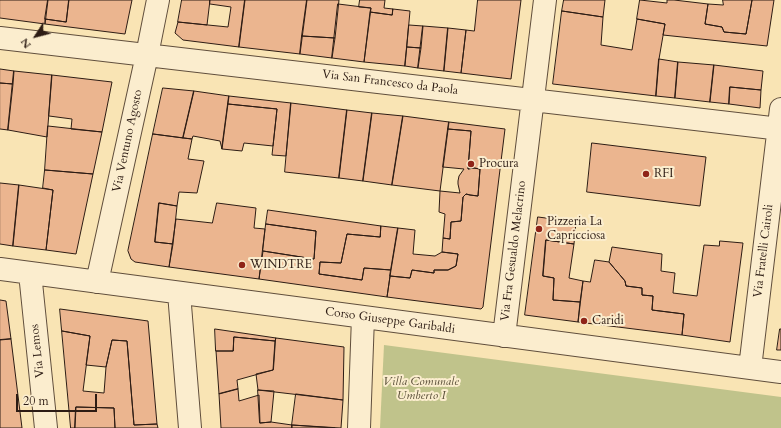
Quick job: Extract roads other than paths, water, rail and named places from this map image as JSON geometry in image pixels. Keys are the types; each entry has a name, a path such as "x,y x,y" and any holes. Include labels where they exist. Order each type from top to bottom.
{"street":[{"name":"Via Ventuno Agosto","path":"97,282 158,0"},
{"name":"Via Fra Gesualdo Melacrino","path":"504,336 545,0"},
{"name":"Via San Francesco da Paola","path":"0,38 533,100 780,122"},
{"name":"Via Fratelli Cairoli","path":"750,368 780,122"},
{"name":"Corso Giuseppe Garibaldi","path":"0,269 781,372"},
{"name":"Via Lemos","path":"30,273 46,428"},
{"path":"179,293 190,428"},
{"path":"359,428 363,317"}],"place":[{"name":"Procura","path":"471,164"},
{"name":"RFI","path":"646,174"},
{"name":"Pizzeria La Capricciosa","path":"539,229"},
{"name":"WINDTRE","path":"242,265"},
{"name":"Caridi","path":"584,321"}],"park label":[{"name":"Villa Comunale Umberto I","path":"421,389"}]}
